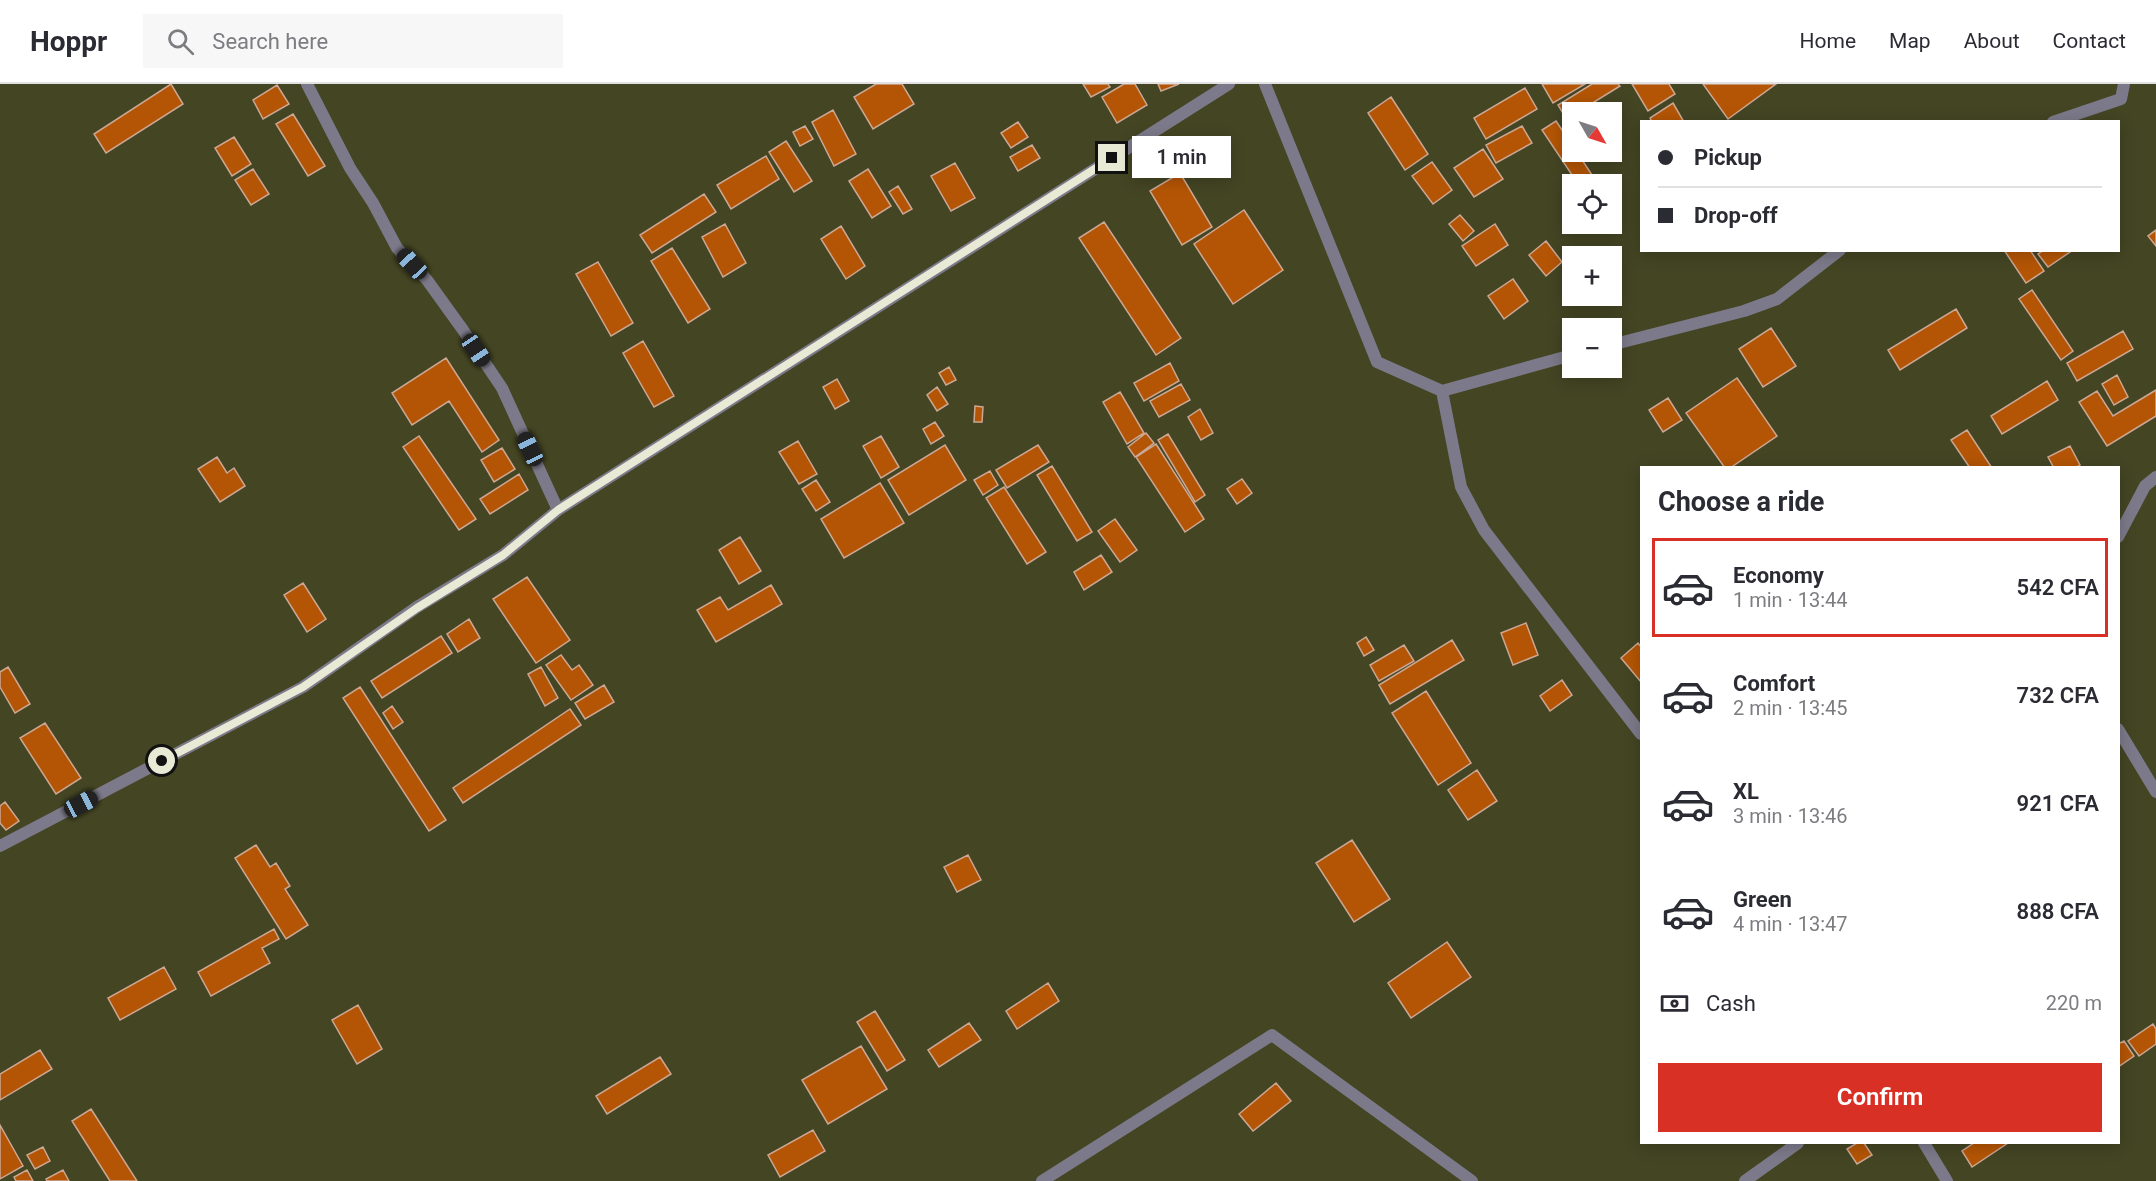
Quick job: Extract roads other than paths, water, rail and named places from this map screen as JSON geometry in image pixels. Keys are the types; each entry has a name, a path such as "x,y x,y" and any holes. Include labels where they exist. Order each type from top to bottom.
{"street":[{"path":"307,84 350,168 373,203 397,248 427,280 464,330 502,388 558,510"},
{"path":"0,846 303,687 417,608 503,555 558,510 1229,84"},
{"path":"1265,84 1377,362 1442,391 1562,358"},
{"path":"2059,120 2121,99 2124,84"},
{"path":"1622,342 1744,311 1777,299 1837,252"},
{"path":"1442,391 1461,487 1484,530 1640,733"},
{"path":"2120,533 2145,486 2156,477"},
{"path":"2120,732 2156,792"},
{"path":"1042,1181 1272,1035 1472,1181"},
{"path":"1745,1181 1797,1144"},
{"path":"1924,1144 1947,1181"}]}
